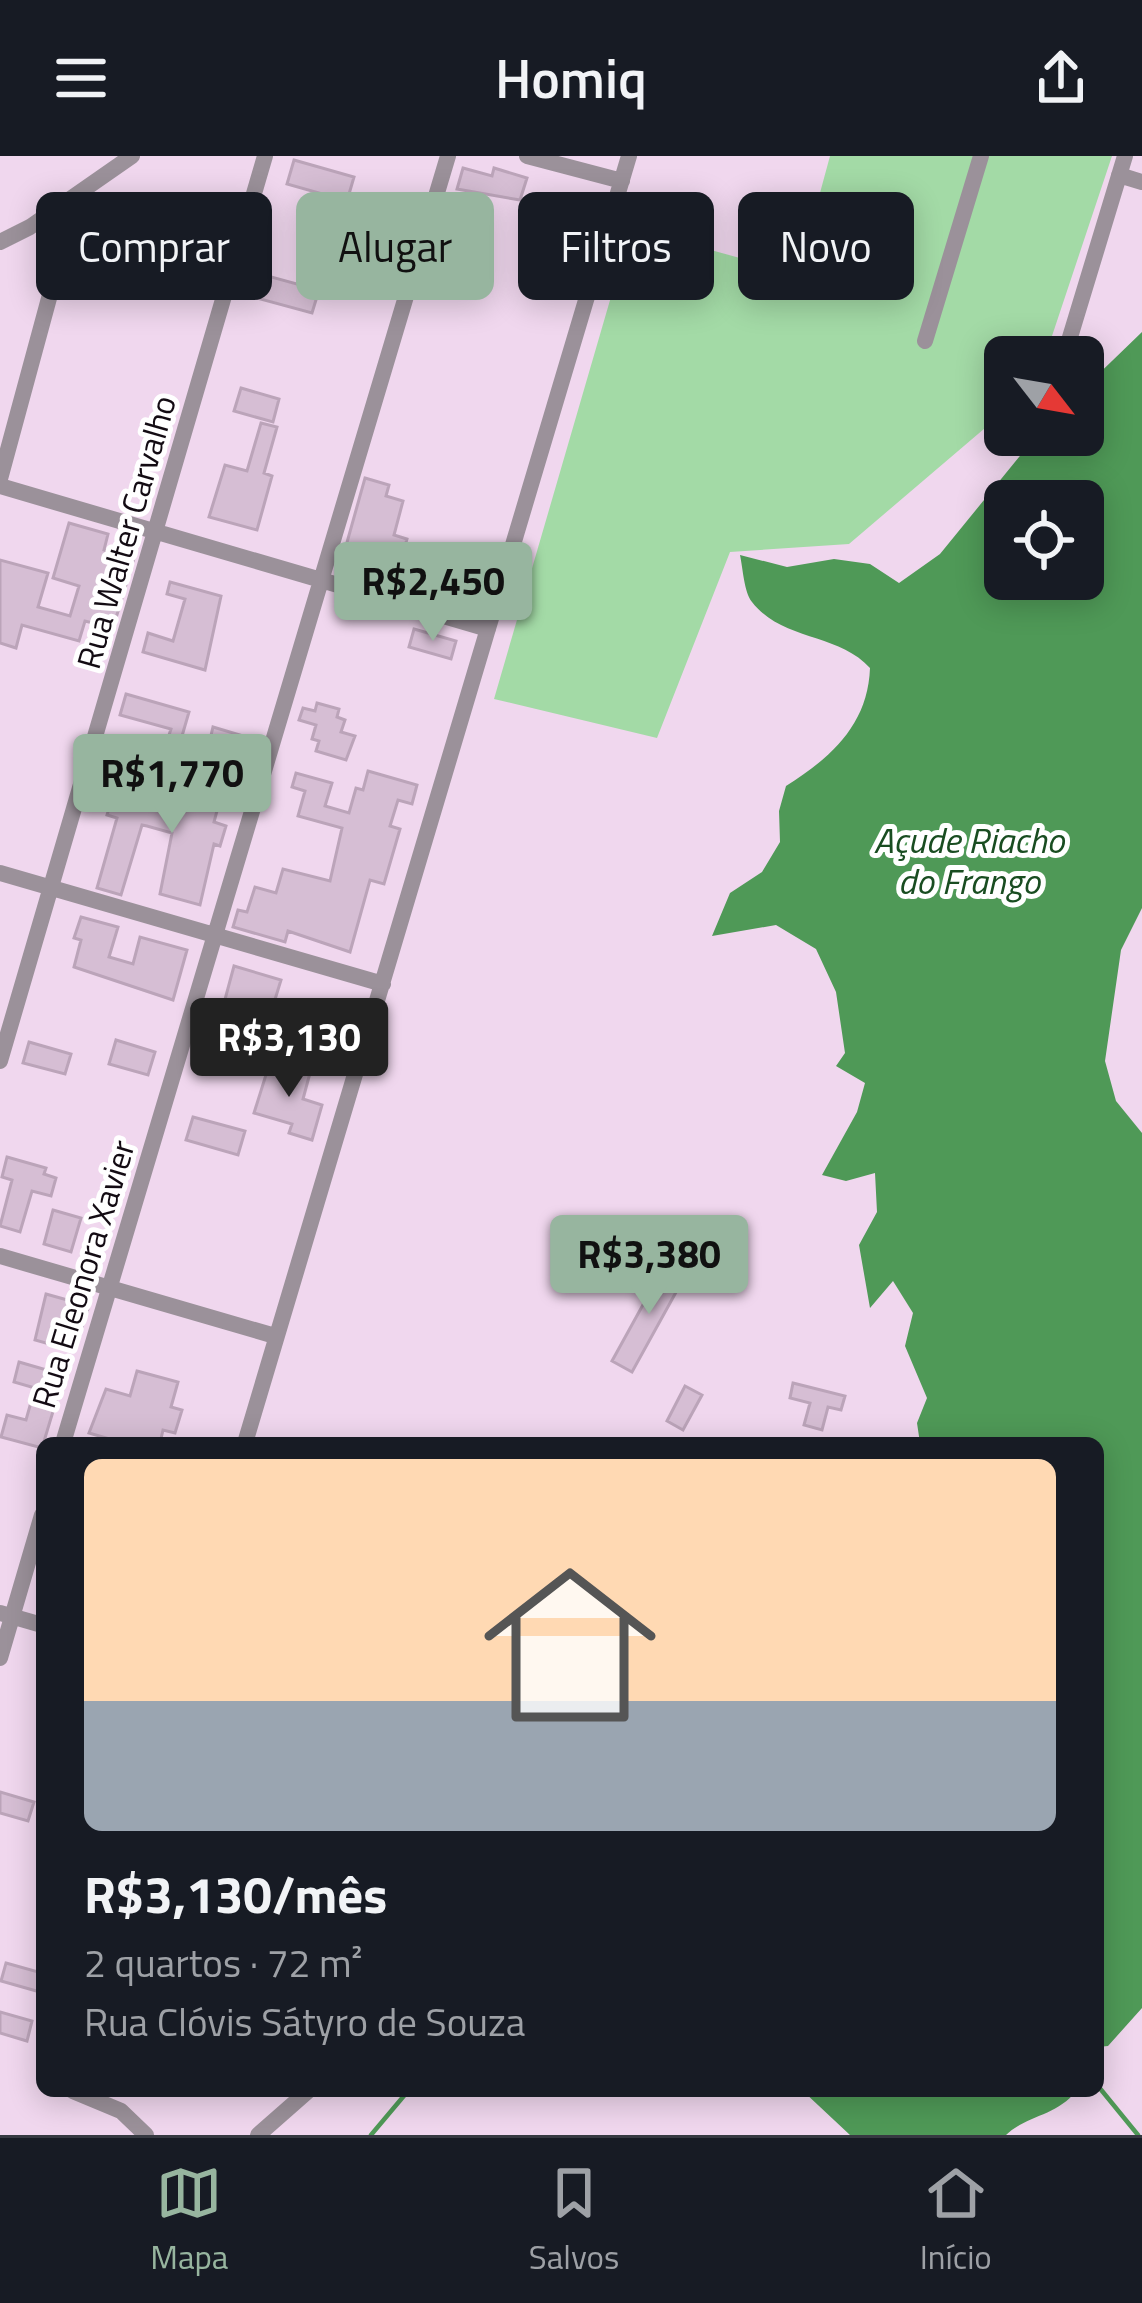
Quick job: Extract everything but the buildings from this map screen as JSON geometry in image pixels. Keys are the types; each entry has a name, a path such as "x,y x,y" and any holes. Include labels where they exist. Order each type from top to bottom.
{"street":[{"path":"80,192 133,156"},
{"name":"Rua Walter Carvalho","path":"0,1061 159,531 265,156"},
{"name":"Rua Eleonora Xavier","path":"65,1437 448,156"},
{"path":"527,156 622,181"},
{"path":"246,1437 629,156"},
{"path":"925,341 981,156"},
{"path":"1070,336 1125,156"},
{"path":"1119,175 1142,182"},
{"path":"0,242 36,220"},
{"path":"48,300 0,482 322,583 488,629"},
{"path":"0,873 383,984"},
{"path":"0,1256 275,1336"},
{"path":"0,1658 6,1615 36,1532"},
{"path":"6,1615 36,1623"},
{"path":"88,2097 121,2110 146,2135"},
{"path":"258,2135 301,2097"}],"shaded area":[{"path":"830,156 1112,156 1052,336 984,336 984,429 849,544 730,552 657,738 494,699 610,300 714,300 714,251 738,257 738,300 914,300 914,192 820,192"}],"water":[{"name":"Açude Riacho do Frango","path":"1142,332 1142,908 1121,950 1105,1061 1116,1101 1142,1133 1142,2008 1104,2046 1104,1437 919,1437 917,1423 927,1398 905,1346 913,1313 893,1281 870,1308 859,1245 877,1212 875,1173 846,1181 822,1175 857,1112 865,1083 836,1066 845,1053 836,992 816,949 776,925 712,936 730,893 762,872 780,842 779,811 786,786 832,751 855,722 870,668 842,648 764,615 749,598 740,555 787,567 834,559 870,564 899,583 940,554 984,500 984,600 1104,600 1104,480 1000,480 1020,456 1104,456 1104,369"},
{"path":"809,2097 1070,2097 1006,2135 850,2135"}],"waterway":[{"path":"1104,2093 1138,2135"},
{"path":"371,2135 403,2097"}]}
